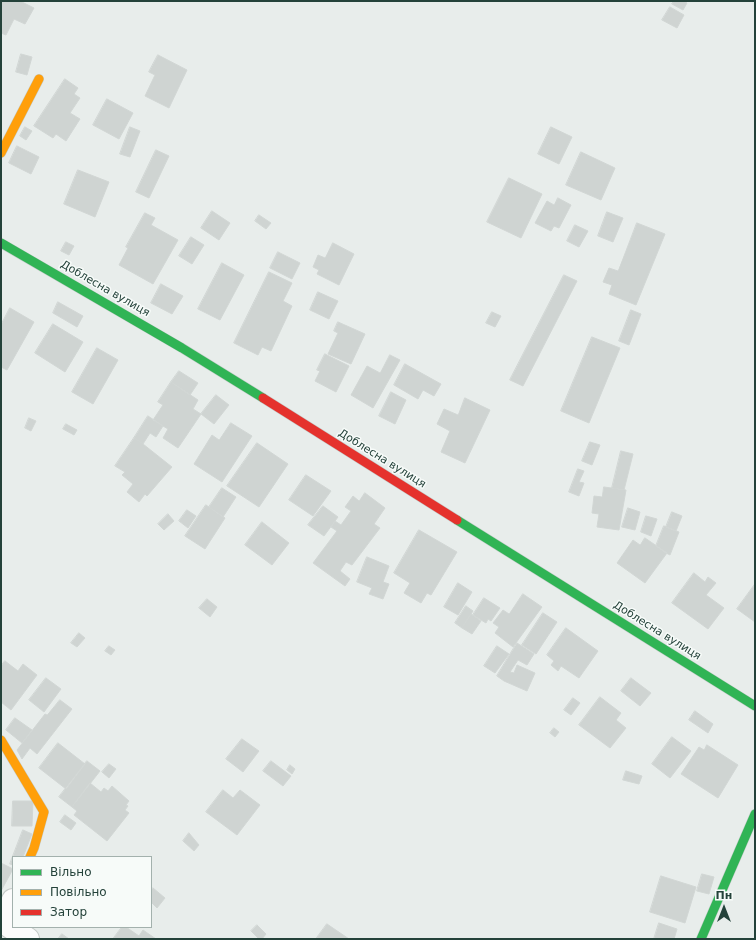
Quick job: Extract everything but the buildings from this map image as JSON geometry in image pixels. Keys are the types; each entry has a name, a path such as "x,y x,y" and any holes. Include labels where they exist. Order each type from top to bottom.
{"street":[{"path":"1,152 39,79"},
{"name":"Доблесна вулиця","path":"1,243 182,348 670,654 752,698"},
{"path":"1,740 44,812 30,856"},
{"path":"701,939 755,814"},
{"path":"12,902 2,922 28,939"}],"traffic: fast":[{"path":"1,243 182,348 263,398"},
{"path":"457,520 755,706"},
{"path":"701,939 755,814"}],"traffic: slow":[{"path":"1,153 39,79"},
{"path":"1,740 44,812 30,856"}],"traffic: jam":[{"path":"263,398 457,520"}]}
